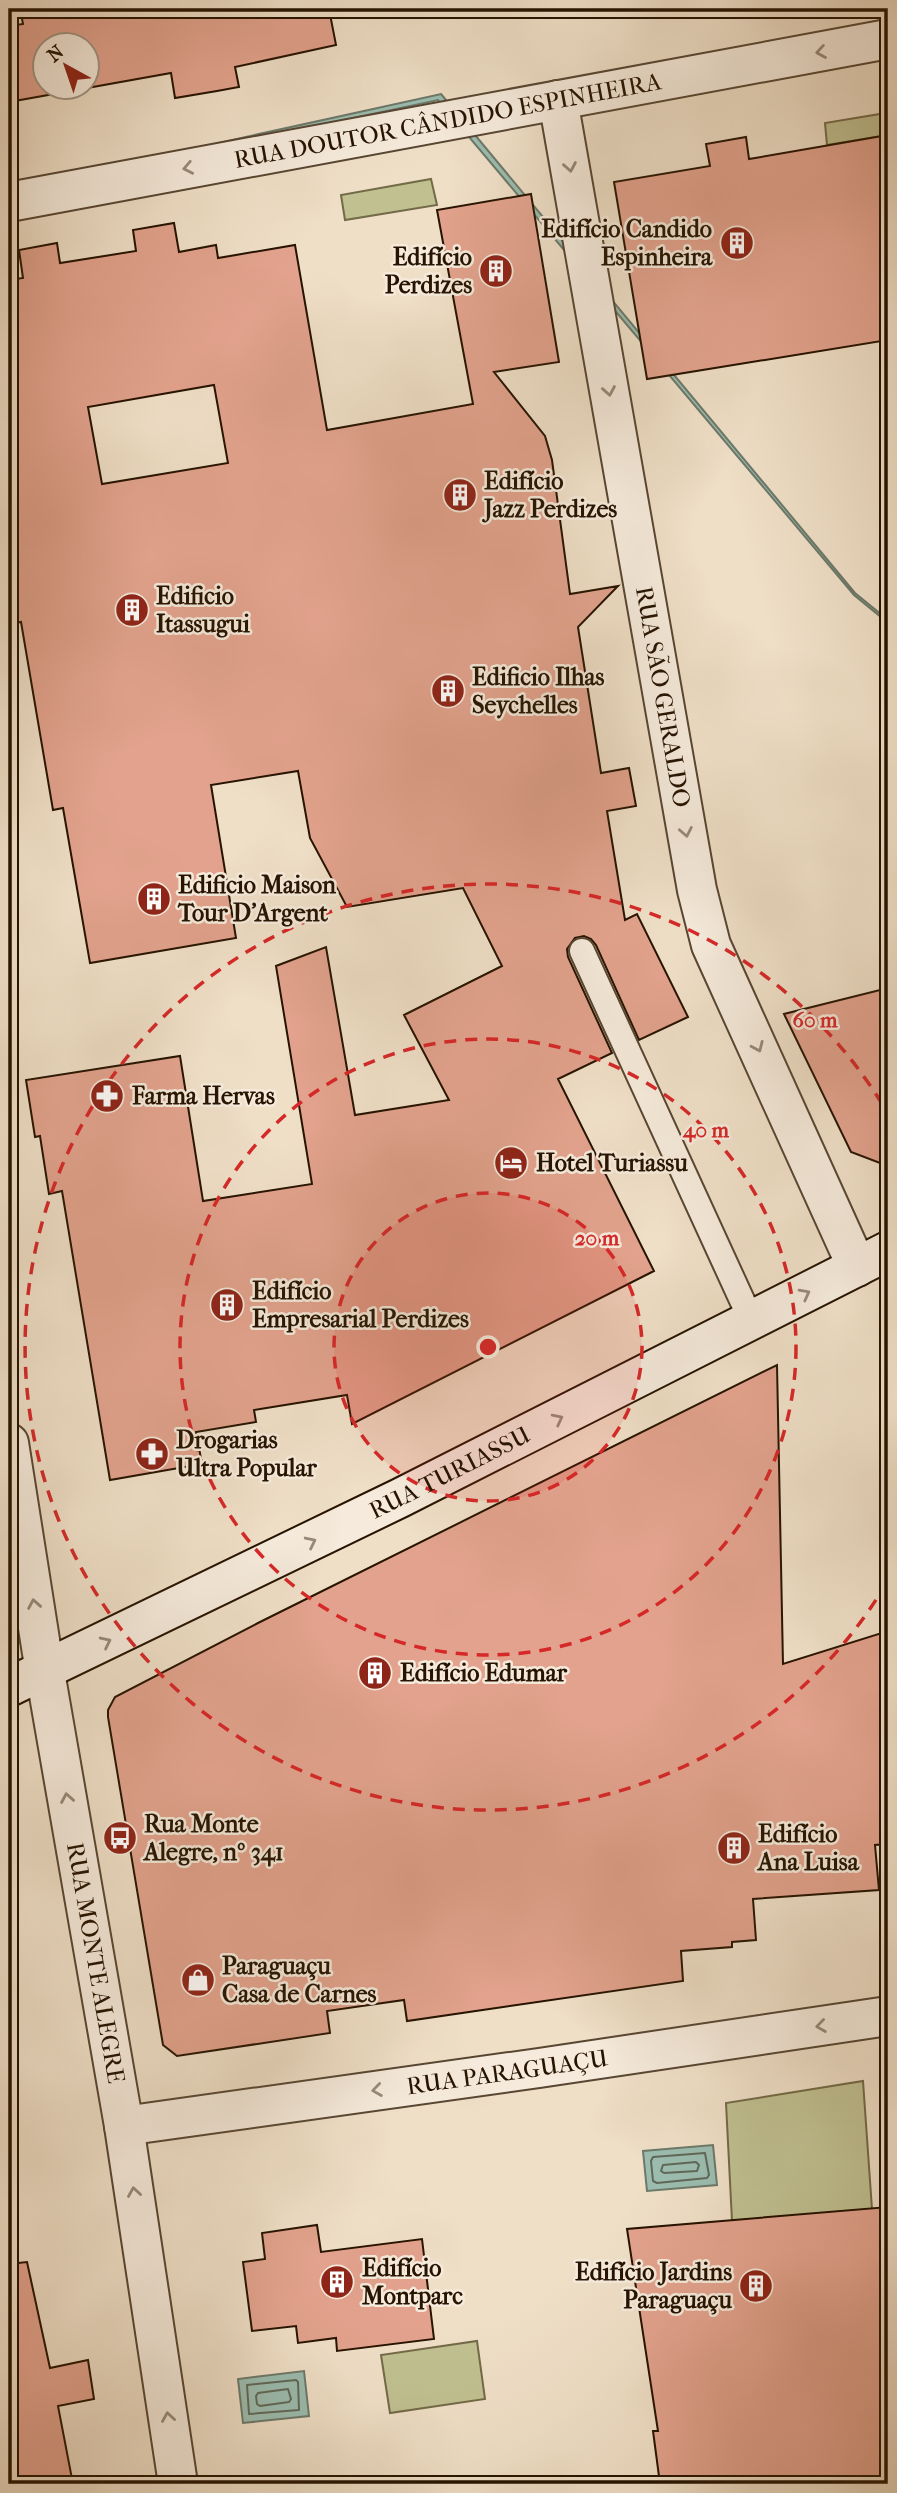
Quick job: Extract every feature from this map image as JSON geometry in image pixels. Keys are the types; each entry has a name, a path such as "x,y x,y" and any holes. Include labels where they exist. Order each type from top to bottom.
{"street":[{"name":"RUA DOUTOR CÂNDIDO ESPINHEIRA","path":"9,202 888,40"},
{"name":"RUA SÃO GERALDO","path":"558,100 700,901 711,945 873,1259"},
{"name":"RUA TURIASSU","path":"9,1687 400,1498 873,1259"},
{"name":"RUA MONTE ALEGRE","path":"9,1443 45,1671 124,2126 178,2484"},
{"name":"RUA PARAGUAÇU","path":"124,2126 888,2016"}],"lane":[{"path":"582,951 752,1322"}],"green space":[{"path":"886,113 888,135 827,145 825,123"},
{"path":"431,179 437,205 345,220 341,195"},
{"path":"863,2081 872,2209 732,2221 726,2103"},
{"path":"477,2341 485,2399 390,2413 381,2355"}],"water":[{"path":"441,94 855,593 888,620 888,623 854,595 438,100 9,191"},
{"path":"713,2145 717,2185 647,2191 643,2151"},
{"path":"304,2371 309,2416 243,2423 238,2379"}],"building":[{"path":"20,9 329,9 336,45 235,67 239,87 175,98 171,73 102,85 102,32 32,32 32,98 9,102 9,26 23,24"},
{"path":"888,135 888,340 647,379 614,182 710,166 706,144 746,137 749,159"},
{"path":"531,194 559,362 494,372 545,436 552,460 570,594 618,586 578,627 601,773 629,768 636,806 607,811 625,920 637,914 688,1017 639,1040 596,945 584,936 575,938 567,949 568,957 612,1053 558,1079 654,1271 352,1424 347,1395 254,1410 256,1422 196,1432 202,1464 110,1480 62,1191 49,1194 40,1136 35,1137 26,1080 180,1056 203,1201 312,1184 276,966 326,947 355,1115 449,1100 404,1015 502,966 463,888 347,907 310,838 298,771 211,785 236,938 90,963 63,808 53,810 21,622 9,624 9,280 23,278 19,250 57,243 60,263 136,251 133,230 174,223 179,252 216,245 218,258 295,245 327,430 473,404 437,210","holes":["214,385 228,463 102,484 88,407"]},
{"path":"888,988 888,1166 851,1152 784,1014"},
{"path":"777,1365 783,1664 888,1631 888,1844 875,1845 879,1890 753,1899 756,1940 732,1942 732,1947 681,1951 683,1981 407,2021 404,2000 327,2011 330,2033 177,2056 163,2045 108,1717 108,1710 115,1697"},
{"path":"888,2207 888,2484 660,2484 653,2431 658,2431 627,2229"},
{"name":"Edifício Montparc","path":"317,2225 321,2252 422,2239 434,2339 337,2351 336,2338 298,2343 296,2326 252,2331 243,2262 265,2259 262,2233"},
{"path":"27,2262 50,2368 88,2360 94,2399 58,2406 73,2484 9,2484 9,2264"}],"place":[{"name":"Edifício Candido Espinheira","path":"737,243"},
{"name":"Edifício Perdizes","path":"496,271"},
{"name":"Edifício Jazz Perdizes","path":"460,495"},
{"name":"Edificio Itassugui","path":"132,610"},
{"name":"Edificio Ilhas Seychelles","path":"448,691"},
{"name":"Edificio Maison Tour D'Argent","path":"154,899"},
{"name":"Farma Hervas","path":"107,1096"},
{"name":"Hotel Turiassu","path":"511,1163"},
{"name":"Edifício Empresarial Perdizes","path":"227,1305"},
{"name":"Drogarias Ultra Popular","path":"152,1454"},
{"name":"Edifício Edumar","path":"375,1673"},
{"name":"Rua Monte Alegre, nº 341","path":"120,1838"},
{"name":"Edifício Ana Luisa","path":"734,1848"},
{"name":"Paraguaçu Casa de Carnes","path":"198,1980"},
{"name":"Edifício Montparc","path":"337,2282"},
{"name":"Edifício Jardins Paraguaçu","path":"756,2286"}]}
